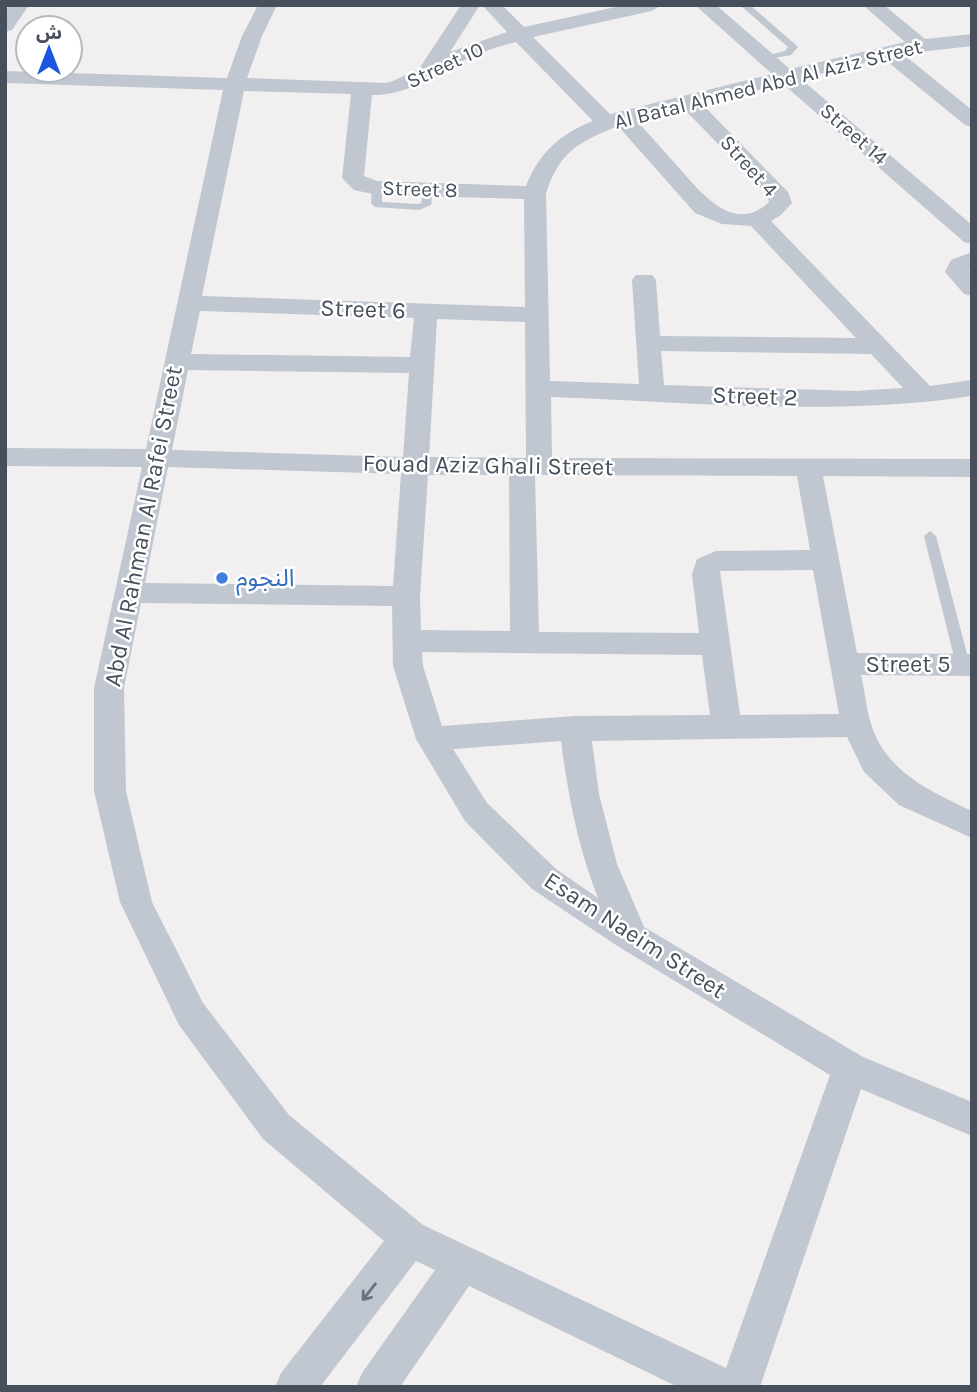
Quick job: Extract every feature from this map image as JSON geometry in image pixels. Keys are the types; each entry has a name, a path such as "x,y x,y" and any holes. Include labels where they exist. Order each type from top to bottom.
{"street":[{"path":"5,26 20,5"},
{"name":"Abd Al Rahman Al Rafei Street","path":"268,5 252,36 235,83 109,688 110,791 136,902 191,1014 276,1126 411,1238 722,1387"},
{"path":"426,74 471,5"},
{"name":"Street 4","path":"491,5 615,120 703,208 717,217 737,221 773,213 781,203 778,192 688,102"},
{"name":"Street 10","path":"5,77 235,83 362,91 398,86 426,74 453,57 485,45 652,5"},
{"path":"872,5 921,46"},
{"name":"Street 14","path":"709,6 972,237"},
{"name":"Al Batal Ahmed Abd Al Aziz Street","path":"525,642 530,466 538,389 536,193 545,163 572,139 615,120 888,52 972,40"},
{"path":"888,52 972,121"},
{"name":"Street 8","path":"362,91 353,178 362,185 377,188 536,193"},
{"path":"756,218 924,395"},
{"path":"972,259 959,265 957,272 972,289"},
{"path":"643,280 652,393"},
{"name":"Street 6","path":"188,303 537,315"},
{"name":"Esam Naeim Street","path":"426,311 406,596 408,666 431,739 476,812 544,879 631,937 849,1068 972,1119"},
{"path":"648,344 878,346"},
{"path":"176,362 422,365"},
{"name":"Street 2","path":"538,389 855,399 924,395 972,387"},
{"name":"Fouad Aziz Ghali Street","path":"5,457 156,458 415,466 972,468"},
{"path":"808,467 856,724 875,763 910,796 972,825"},
{"path":"726,726 706,574 708,566 716,561 826,560"},
{"path":"128,593 406,596"},
{"path":"407,641 715,645"},
{"name":"Street 5","path":"845,664 967,665"},
{"path":"431,739 479,733 575,728 856,724"},
{"path":"575,728 583,794 601,864 631,937"},
{"path":"740,1387 849,1068"},
{"path":"295,1387 411,1238"},
{"path":"376,1387 462,1264"}],"lane":[{"path":"744,5 793,47 788,53 767,58"},
{"path":"930,536 967,665"}],"place":[{"name":"النجوم","path":"222,578"}]}
